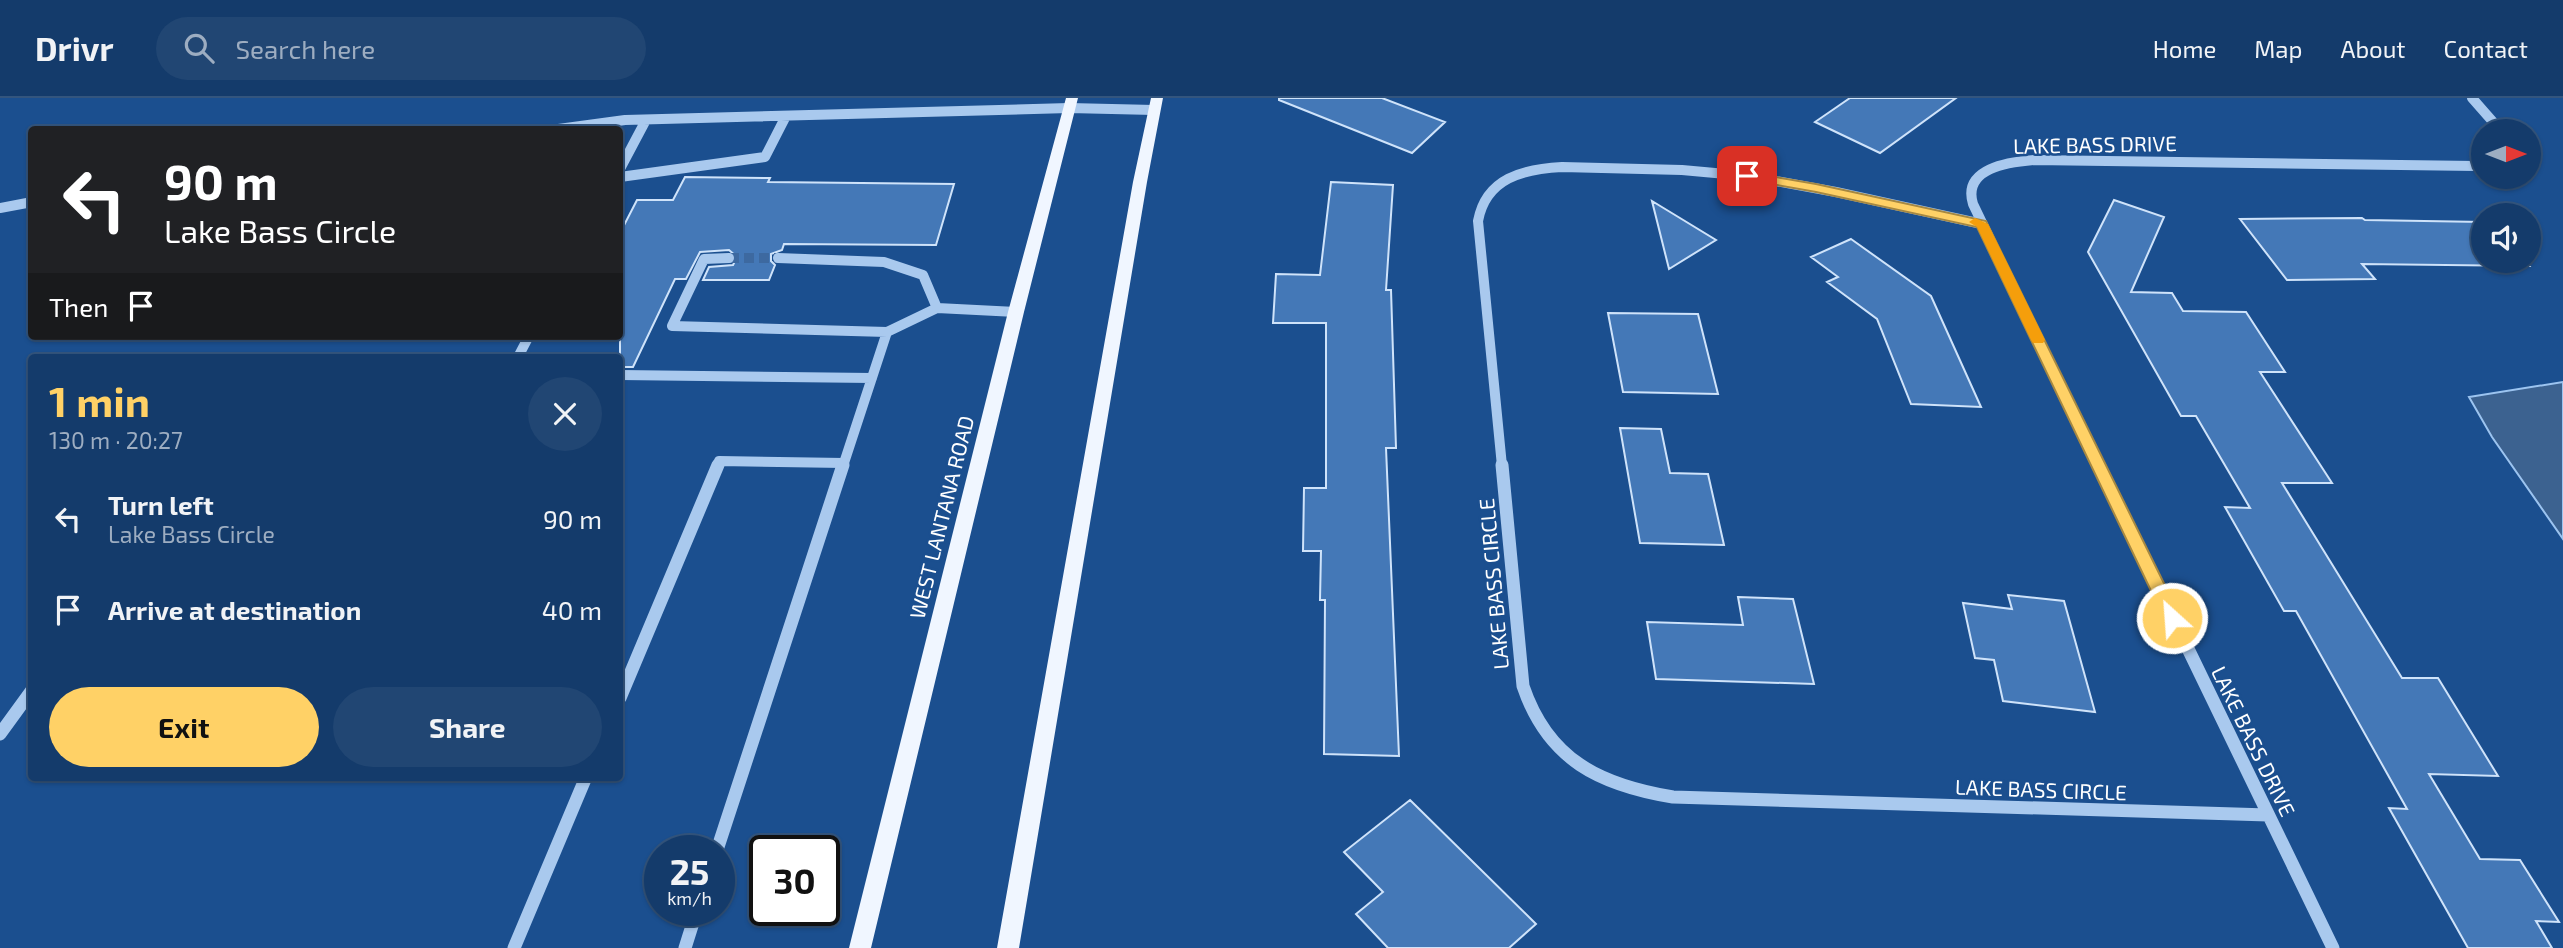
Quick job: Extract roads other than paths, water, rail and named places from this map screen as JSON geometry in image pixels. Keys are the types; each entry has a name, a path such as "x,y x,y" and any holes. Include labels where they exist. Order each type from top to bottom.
{"main road":[{"name":"WEST LANTANA ROAD","path":"860,948 1016,312 1071,103"},
{"path":"1008,948 1156,104"}],"street":[{"path":"2472,98 2490,119"},
{"path":"589,126 646,120 1071,103 1156,104"},
{"path":"623,177 765,157 786,116"},
{"path":"623,163 646,120"},
{"name":"LAKE BASS DRIVE","path":"2333,948 1982,224 1971,194 1975,180 1989,169 2009,162 2034,160 2471,166"},
{"name":"LAKE BASS CIRCLE","path":"1982,224 1816,188 1747,176 1671,169 1558,167 1531,170 1508,178 1490,190 1480,206 1478,221 1522,686 1535,719 1559,750 1593,775 1635,792 1673,797 2268,815"},
{"path":"0,208 28,203"},
{"path":"729,258 704,259 672,326 887,332 937,308 1016,312"},
{"path":"778,258 884,262 923,275 937,308"},
{"path":"722,835 887,332"},
{"path":"623,375 872,378"},
{"path":"623,691 719,461 844,463"},
{"path":"0,734 28,696"},
{"path":"514,948 584,781"},
{"path":"685,948 692,926"}],"water":[{"path":"2563,382 2563,539 2492,437 2469,397"}],"tunnel":[{"path":"729,258 778,258"}]}
